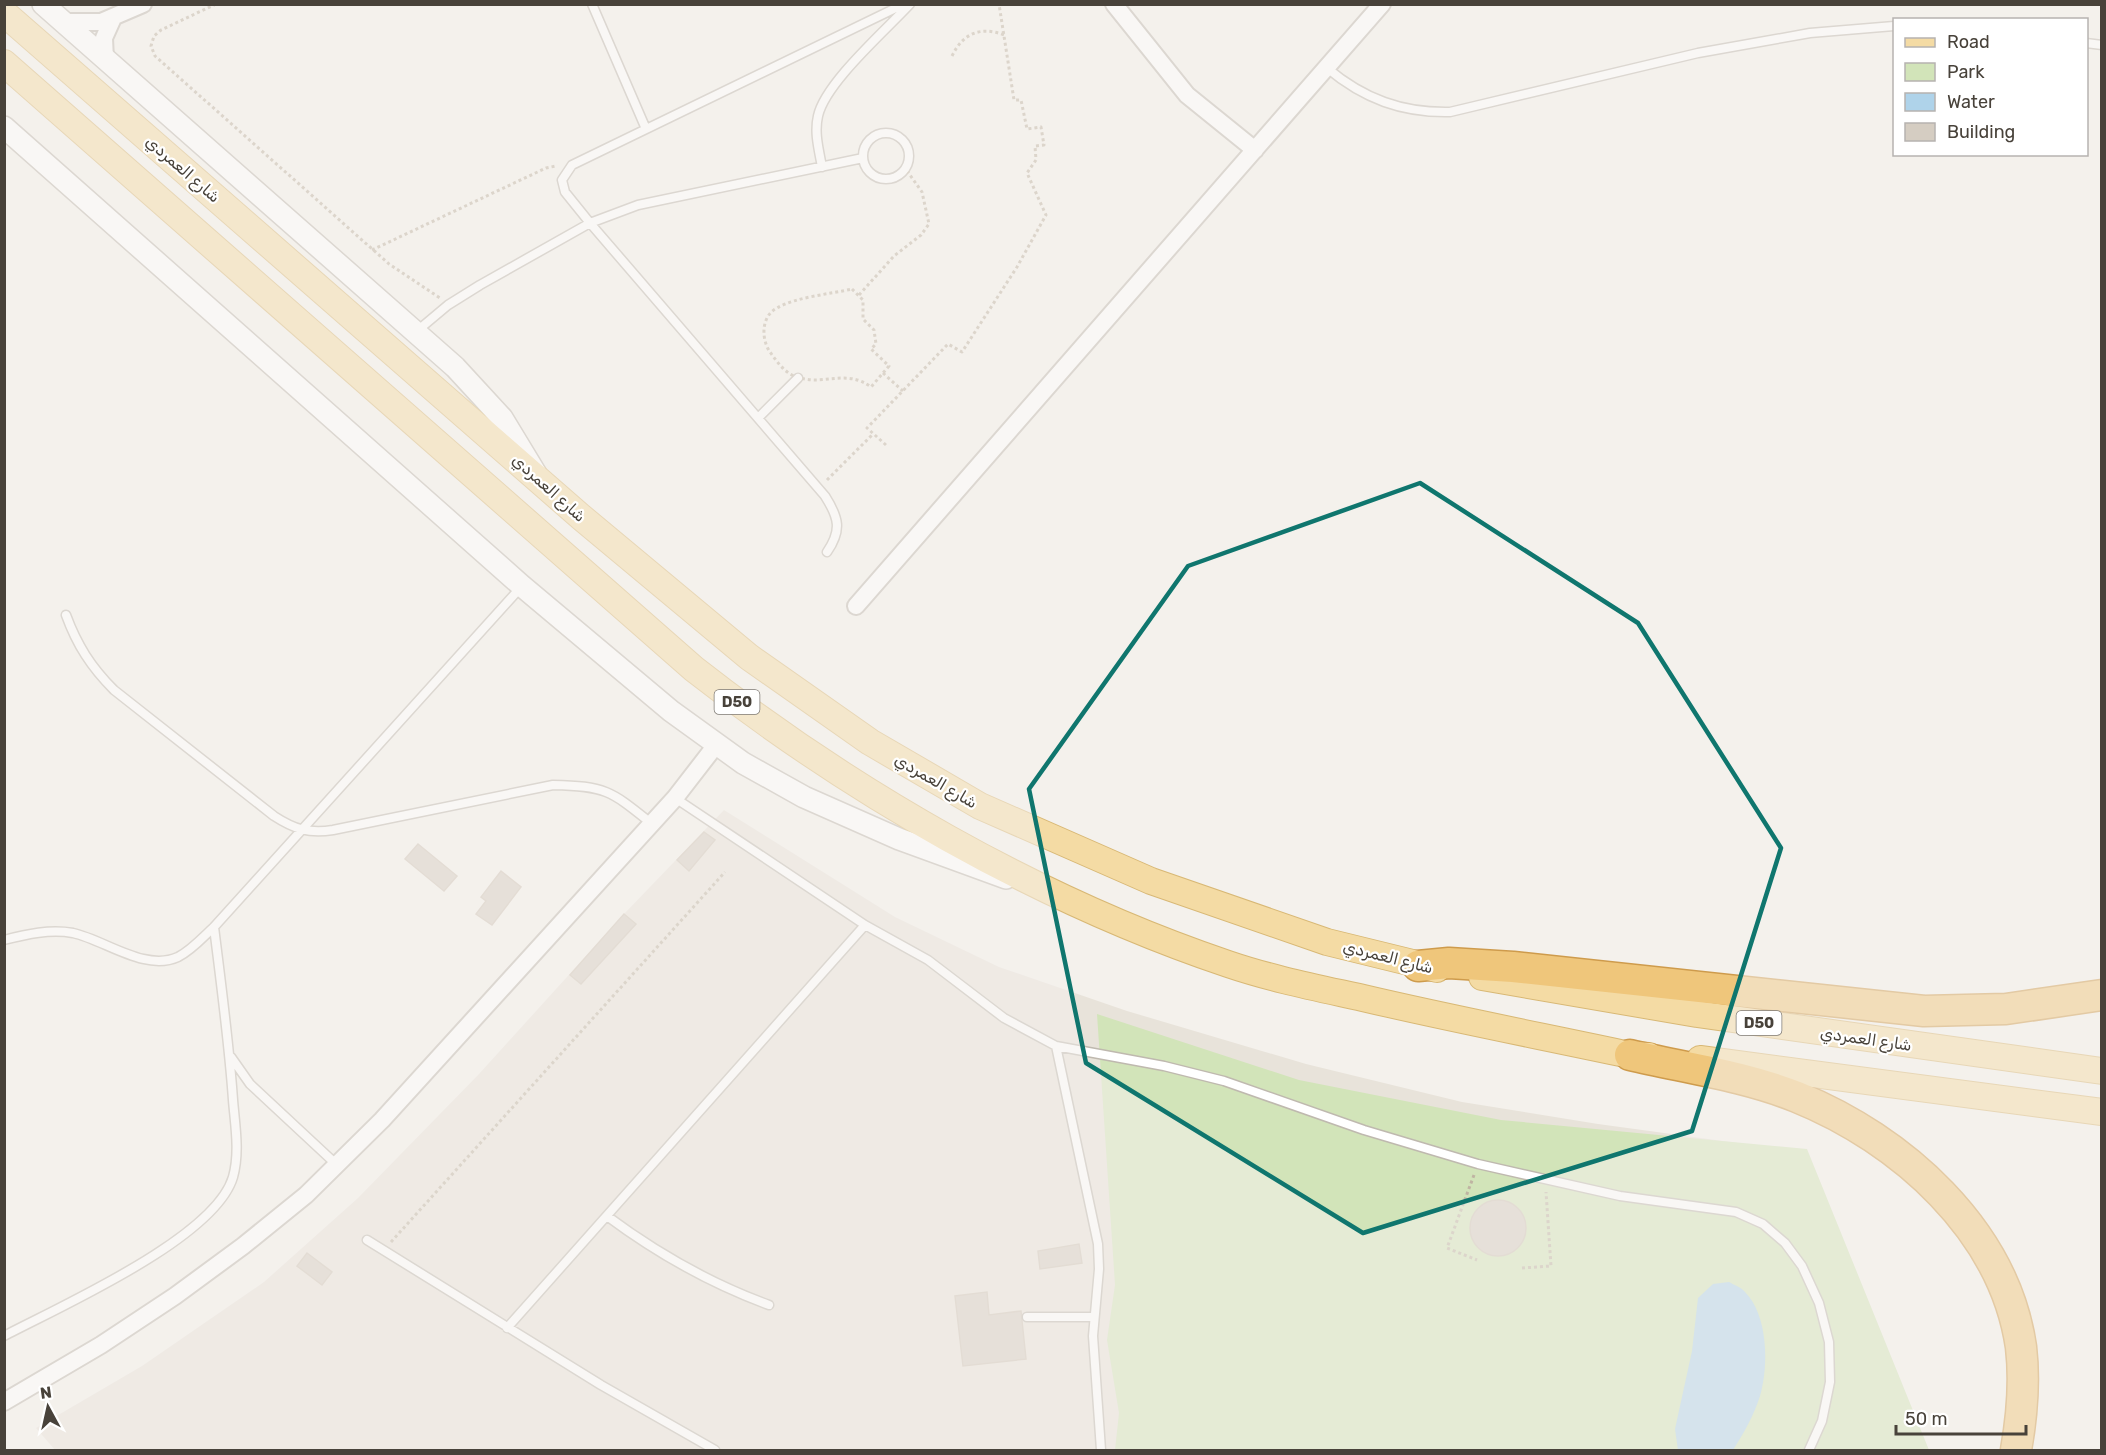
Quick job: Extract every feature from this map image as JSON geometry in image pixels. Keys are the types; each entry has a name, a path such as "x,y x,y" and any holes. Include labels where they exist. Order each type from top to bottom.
{"highway":[{"path":"1418,966 1449,963 1513,967 1924,1011 2006,1009 2102,995"},
{"path":"1630,1055 1759,1084 1796,1096 1865,1131 1926,1179 1952,1206 1990,1258 2014,1316 2021,1347 2023,1378 2016,1450"}],"main road":[{"name":"شارع العمردي","path":"4,13 581,517 749,657 870,742 952,791 1065,846 1151,881 1327,942 1418,966 1697,1014 2102,1071"},
{"name":"D50","path":"4,63 694,669 776,730 868,791 963,846 1138,930 1230,965 1410,1009 1630,1055 1770,1066 2102,1112"}],"street":[{"path":"43,4 416,332 487,399 515,436 537,477"},
{"path":"63,22 88,24 113,18 143,4"},
{"path":"1114,4 1187,95 1255,150"},
{"path":"856,606 1382,4"},
{"path":"105,60 104,38 113,18"},
{"path":"4,128 522,585 671,711 716,745 767,776 852,819 948,859 999,876 1050,889"},
{"path":"4,1402 101,1345 175,1296 275,1221 338,1166 675,798 716,745"}],"lane":[{"path":"592,4 646,129"},
{"path":"827,552 837,538 837,523 830,503 759,417 590,223 562,186 567,169 904,4"},
{"path":"822,167 816,128 821,105 827,94 910,4"},
{"path":"1327,68 1353,89 1383,104 1427,112 1450,112 1698,53 1810,33 1893,27"},
{"path":"887,133 895,135 906,145 909,153 905,168 900,174 885,179 870,173 863,158 866,143 872,138 887,133"},
{"path":"416,332 448,305 590,223 638,205 863,158"},
{"path":"759,417 798,378"},
{"path":"4,940 48,931 72,933 138,957 165,961 190,949 214,927 522,585"},
{"path":"66,615 82,652 93,669 114,690 274,816 300,830 316,832 333,830 553,785 606,790 651,823"},
{"path":"675,798 865,925 928,960 1004,1018 1056,1046 1164,1066 1224,1081 1364,1130 1478,1164 1545,1181 1620,1196 1736,1212 1763,1224 1785,1243 1802,1266 1819,1303 1828,1342 1830,1382 1822,1421 1809,1450"},
{"path":"507,1328 865,925"},
{"path":"4,1336 120,1276 190,1230 208,1216 223,1199 233,1178 237,1156 230,1054 214,927"},
{"path":"1056,1046 1095,1220 1099,1269 1094,1317 1094,1374 1101,1450"},
{"path":"230,1054 250,1084 338,1166"},
{"path":"607,1216 653,1250 690,1271 769,1305"},
{"path":"368,1240 507,1328 715,1450"},
{"path":"1027,1317 1094,1317"}],"path":[{"path":"216,4 157,32 151,46 155,56 372,250 396,270 427,288 448,305"},
{"path":"886,445 867,428 948,344 962,352 1017,267 1046,215 1027,173 1036,160 1035,146 1044,145 1041,127 1027,129 1021,100 1014,100 999,4"},
{"path":"952,56 958,44 967,35 979,30 992,30 1004,35"},
{"path":"372,250 546,168 557,166 567,169"},
{"path":"858,296 894,256 921,235 929,224 922,192 905,168"},
{"path":"852,289 863,300 863,319 874,330 876,344 871,349 889,366 883,373 871,387 862,380 846,376 809,380 798,378 783,368 766,346 764,328 771,312 782,305 852,289"},
{"path":"883,373 903,391"},
{"path":"819,488 874,434"},
{"path":"384,1250 725,872"},
{"path":"1477,1260 1447,1248 1478,1164"},
{"path":"1522,1268 1551,1266 1545,1181"}],"highlighted area":[{"path":"1420,483 1638,623 1781,848 1692,1131 1363,1233 1086,1063 1029,789 1188,566"}],"shaded area":[{"path":"724,810 895,917 999,967 1127,1011 1306,1064 1462,1102 1598,1124 1796,1151 1927,1450 55,1450 36,1428 142,1366 264,1282 358,1198 479,1074 624,914"}],"green space":[{"path":"1097,1014 1299,1080 1501,1120 1807,1149 1929,1450 1115,1450 1119,1413 1107,1340 1115,1285"}],"water":[{"path":"1729,1282 1743,1290 1753,1302 1762,1327 1765,1370 1760,1396 1733,1450 1678,1450 1675,1429 1692,1351 1698,1298 1713,1284"}],"building":[{"path":"704,832 715,840 689,871 677,860"},
{"path":"418,844 457,876 444,891 405,859"},
{"path":"501,871 521,887 492,925 476,914 486,901 481,897"},
{"path":"624,914 636,924 581,984 570,975"},
{"path":"1493,1200 1503,1200 1518,1208 1524,1217 1526,1228 1524,1239 1518,1248 1503,1256 1493,1256 1482,1251 1475,1244 1470,1233 1470,1223 1475,1212 1482,1205"},
{"path":"1079,1244 1082,1263 1040,1269 1038,1251"},
{"path":"307,1253 332,1272 322,1285 297,1266"},
{"path":"987,1292 989,1315 1021,1311 1026,1359 963,1366 955,1296"}]}
